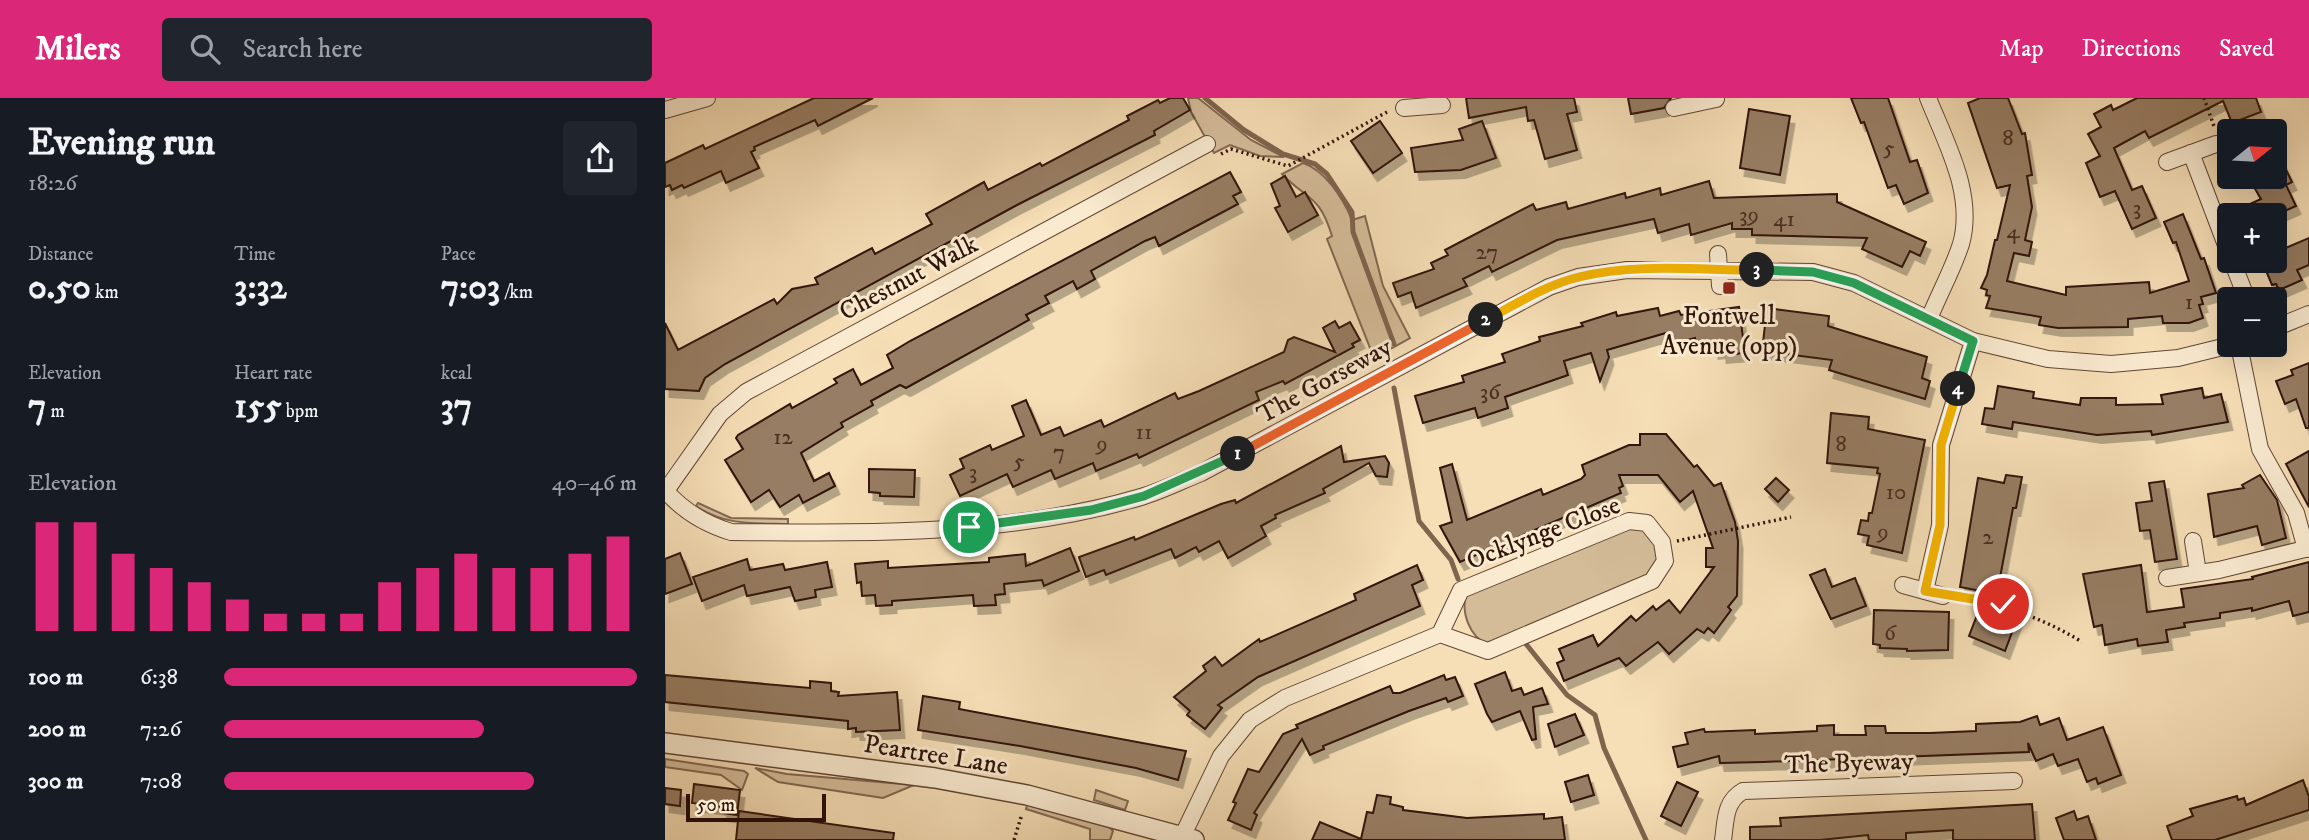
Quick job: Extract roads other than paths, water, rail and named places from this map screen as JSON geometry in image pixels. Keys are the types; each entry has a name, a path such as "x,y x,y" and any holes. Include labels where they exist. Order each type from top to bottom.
{"street":[{"path":"665,110 706,98"},
{"path":"1928,98 1958,175 1964,212 1961,243 1929,319"},
{"path":"1674,108 1694,101 1716,99"},
{"path":"1404,108 1423,102 1442,106"},
{"path":"2167,162 2216,144"},
{"name":"Chestnut Walk","path":"665,491 720,414 746,392 1204,146"},
{"path":"2191,153 2217,221"},
{"name":"The Gorseway","path":"665,491 709,525 731,532 969,527 1091,510 1144,496 1201,472 1549,287 1578,277 1627,270 1813,272 1854,283 1973,341 2048,359 2111,364 2178,358 2217,348"},
{"path":"2287,323 2309,314"},
{"path":"1925,591 1940,525 1941,445 1973,341"},
{"path":"2167,578 2308,548 2296,513 2260,449 2241,357"},
{"name":"Ocklynge Close","path":"1629,521 1647,523 1661,542 1665,561 1652,581 1488,651 1440,634 1461,590 1629,521"},
{"path":"2193,541 2198,573"},
{"path":"1903,585 1943,596"},
{"path":"1188,838 1221,756 1250,720 1285,698 1440,634"},
{"name":"Peartree Lane","path":"665,743 936,778 1014,792 1188,838"},
{"name":"The Byeway","path":"1723,840 1728,806 1733,796 1743,791 2014,781"}],"waterway":[{"path":"1205,98 1244,130 1283,154 1315,164 1327,174 1352,212 1353,232 1394,344"},
{"path":"1394,388 1419,521 1451,560 1458,579"},
{"path":"1526,644 1567,695 1595,715 1604,748 1646,840"}],"place":[{"name":"Fontwell Avenue (opp)","path":"1729,288"}]}
